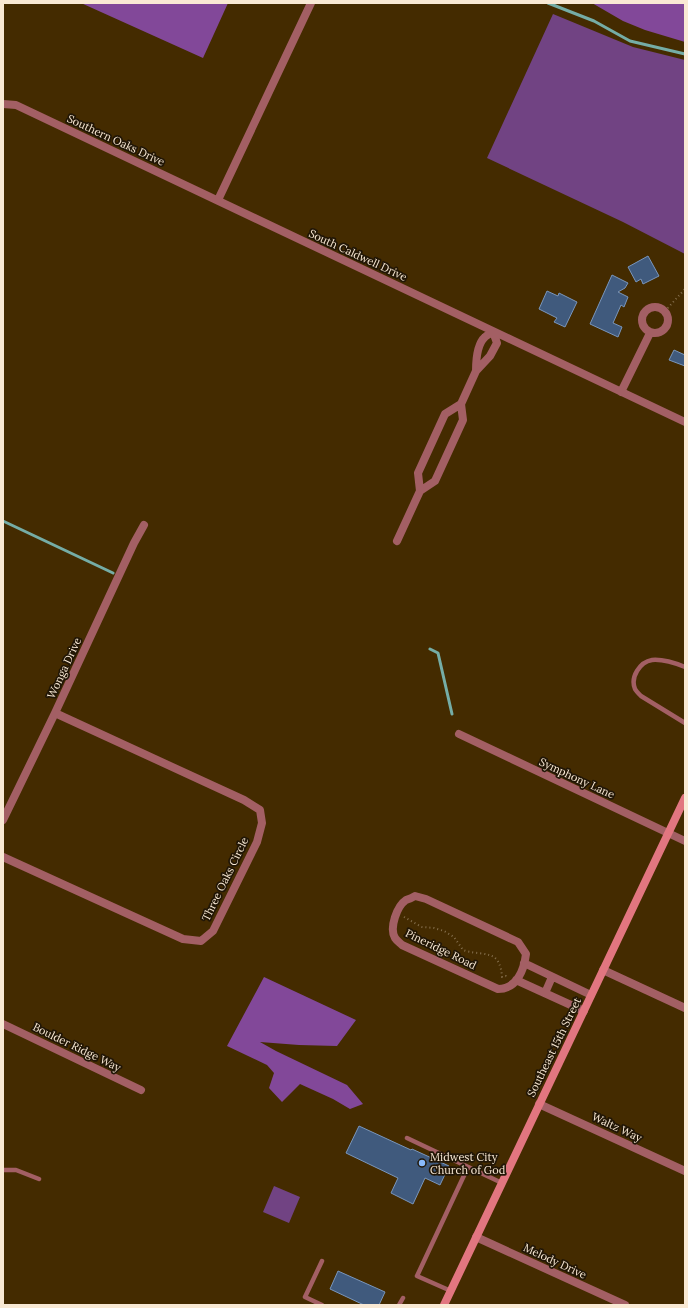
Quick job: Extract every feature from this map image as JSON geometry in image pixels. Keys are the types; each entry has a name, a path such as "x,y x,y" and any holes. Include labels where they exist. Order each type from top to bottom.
{"main road":[{"name":"Southeast 15th Street","path":"444,1305 685,798"}],"street":[{"path":"218,200 311,3"},
{"name":"Southern Oaks Drive","path":"3,104 16,105 218,200"},
{"name":"South Caldwell Drive","path":"218,200 685,422"},
{"path":"653,306 662,308 665,311 669,318 665,329 658,333 650,332 643,327 643,314 649,308 653,306"},
{"path":"420,491 435,481 463,420 461,404 476,371 490,356 497,343 493,332 484,337 478,350 476,357 476,371"},
{"path":"621,392 650,332"},
{"path":"478,350 490,356"},
{"path":"397,541 420,491 418,473 445,414 461,404"},
{"name":"Wonga Drive","path":"3,820 55,713 134,543 144,525"},
{"name":"Three Oaks Circle","path":"3,857 183,939 202,941 213,931 257,842 262,822 260,810 244,800 55,713"},
{"name":"Symphony Lane","path":"459,734 685,841"},
{"name":"Pineridge Road","path":"514,980 510,987 498,989 402,945 395,939 392,931 392,925 401,905 406,900 415,896 426,899 510,937 523,947 526,954 524,964"},
{"path":"584,1011 514,980 524,964 591,995"},
{"path":"603,970 685,1008"},
{"path":"545,993 552,978"},
{"name":"Boulder Ridge Way","path":"3,1024 141,1090"},
{"name":"Waltz Way","path":"539,1104 685,1171"},
{"name":"Melody Drive","path":"476,1237 625,1305"}],"lane":[{"path":"685,667 663,660 647,661 637,670 634,676 634,685 635,690 641,696 685,723"},
{"path":"407,1138 502,1183"},
{"path":"451,1291 417,1276 468,1167"},
{"path":"3,1170 16,1170 39,1179"},
{"path":"322,1261 305,1297 322,1305"},
{"path":"399,1305 402,1298"}],"path":[{"path":"665,311 685,289"},
{"path":"400,915 422,927 444,931 454,938 462,950 488,954 494,957 500,966 502,977 506,976 514,980"}],"shaded area":[{"path":"81,3 228,3 203,58"},
{"path":"592,3 685,3 685,42 645,30 623,21"},
{"path":"553,14 633,47 685,60 685,254 623,222 487,158"},
{"path":"264,977 356,1020 337,1046 260,1042 347,1085 363,1104 350,1109 333,1099 300,1084 282,1102 269,1088 274,1073 267,1065 227,1046"},
{"path":"274,1186 300,1197 289,1223 263,1212"}],"building":[{"path":"648,256 659,276 643,284 641,279 636,282 628,267"},
{"path":"612,275 628,283 625,288 618,292 628,297 624,307 621,305 613,323 622,327 618,337 590,324"},
{"path":"547,291 558,296 559,293 577,302 565,327 554,322 557,318 539,309"},
{"path":"674,350 685,355 685,366 669,360"},
{"path":"359,1126 449,1166 440,1185 425,1178 413,1204 391,1193 398,1178 346,1153"},
{"path":"338,1271 385,1292 379,1305 364,1305 330,1289"}],"waterway":[{"path":"548,3 594,21 630,41 685,54"},
{"path":"3,521 113,573"},
{"path":"430,649 438,653 452,714"}],"place":[{"name":"Midwest City Church of God","path":"422,1163"}]}
